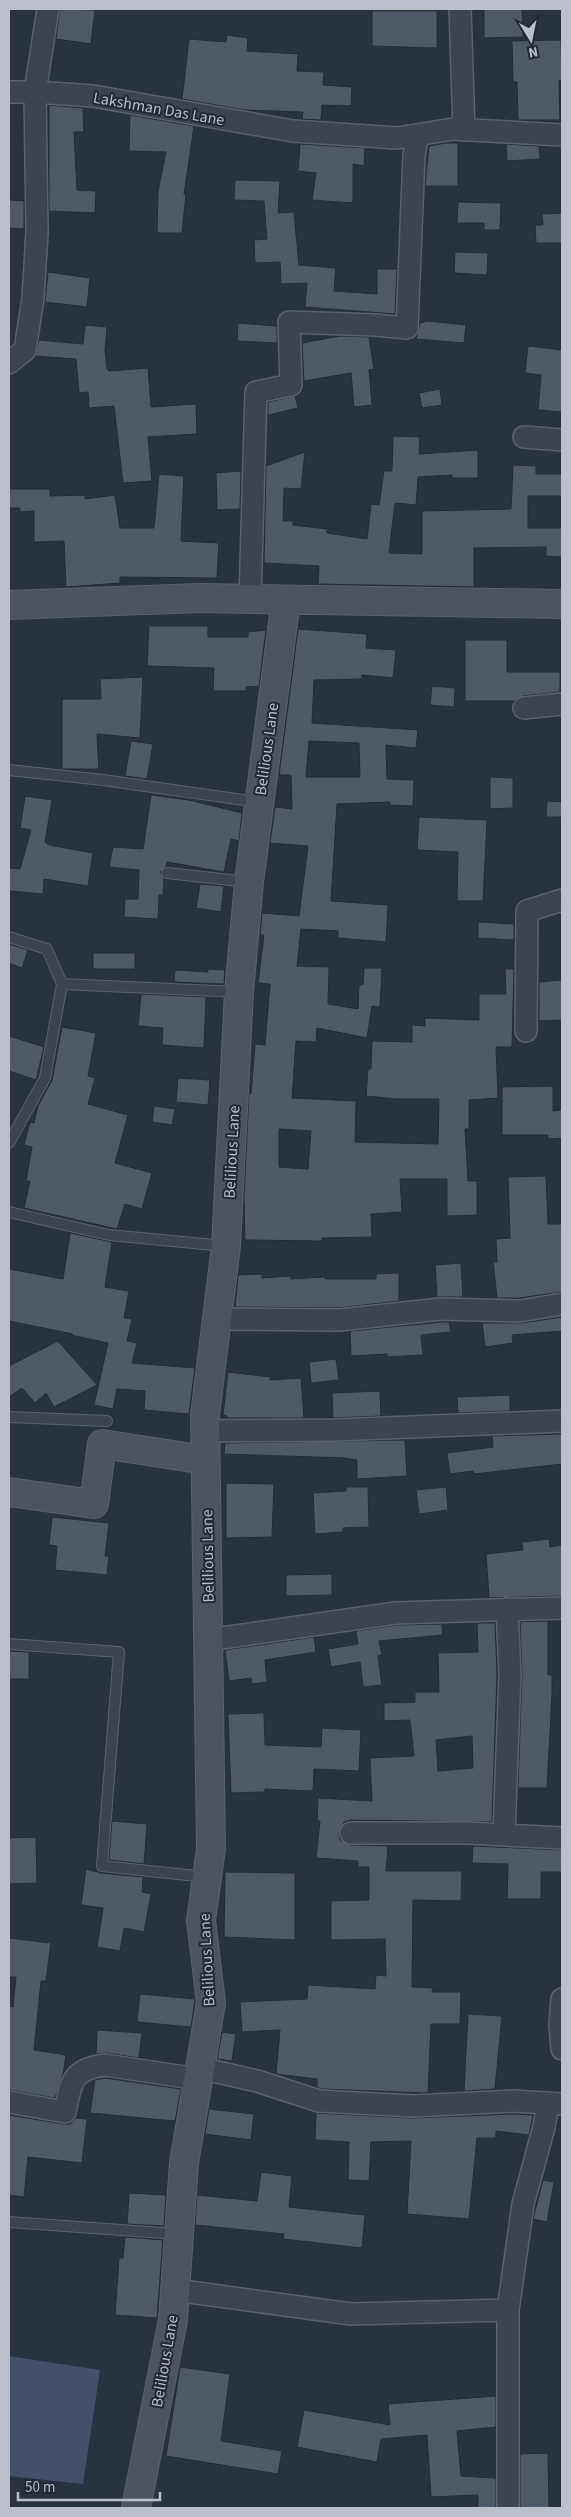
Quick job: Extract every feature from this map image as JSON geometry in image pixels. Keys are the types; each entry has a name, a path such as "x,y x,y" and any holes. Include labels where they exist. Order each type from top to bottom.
{"street":[{"path":"9,364 25,350 33,298 37,232 35,92 48,9"},
{"path":"460,9 464,130"},
{"name":"Lakshman Das Lane","path":"9,92 93,96 293,130 397,138 453,129 562,135"},
{"path":"250,599 256,392 292,385 289,322 375,324 407,328 414,155 418,135"},
{"path":"524,437 562,440"},
{"path":"9,606 200,598 562,604"},
{"name":"Belilious Lane","path":"136,2508 173,2320 184,2163 211,2003 201,1920 211,1849 205,1415 226,1246 239,992 249,882 286,600"},
{"path":"524,708 562,704"},
{"path":"526,1031 528,911 562,900"},
{"path":"217,1319 339,1320 441,1309 520,1311 562,1304"},
{"path":"205,1431 335,1430 562,1421"},
{"path":"9,1492 94,1504 102,1444 205,1460"},
{"path":"208,1640 396,1613 562,1608"},
{"path":"504,1834 510,1674 507,1609"},
{"path":"352,1833 504,1834 562,1838"},
{"path":"562,1999 560,2025 562,2050"},
{"path":"9,2102 65,2112 75,2076 90,2067 105,2065 257,2081 319,2100 413,2106 512,2101 555,2104 544,2127 522,2204 508,2310 508,2508"},
{"path":"175,2290 351,2314 508,2310"}],"lane":[{"path":"9,770 103,780 259,802"},
{"path":"167,873 249,882"},
{"path":"9,937 47,949 62,984 45,1078 9,1142"},
{"path":"62,984 239,992"},
{"path":"9,1212 109,1235 226,1246"},
{"path":"9,1416 107,1421"},
{"path":"9,1644 119,1652 102,1866 207,1877"},
{"path":"9,2222 179,2234"}],"water":[{"path":"9,2356 100,2370 83,2484 9,2476"}],"building":[{"path":"60,9 95,10 91,44 56,39"},
{"path":"484,9 522,9 523,37 484,38"},
{"path":"372,11 437,11 437,48 372,46"},
{"path":"227,35 248,38 247,51 298,54 297,71 324,72 323,85 352,87 351,106 322,105 321,120 302,119 303,112 244,110 182,99 189,39 226,42"},
{"path":"561,40 560,120 518,120 517,82 513,82 512,41"},
{"path":"49,105 83,108 84,132 74,132 77,190 96,191 95,213 49,211"},
{"path":"130,115 194,126 184,194 186,194 182,233 157,233 158,191 166,152 129,151"},
{"path":"458,143 458,186 425,186 429,146"},
{"path":"300,144 365,148 364,166 353,164 353,203 312,200 316,173 298,171"},
{"path":"506,144 539,146 540,159 507,161"},
{"path":"235,180 280,181 278,213 294,212 299,265 336,268 334,291 377,294 377,269 397,269 395,314 305,307 307,283 281,284 280,262 255,263 254,240 267,239 264,201 234,200"},
{"path":"9,200 24,201 24,229 9,228"},
{"path":"458,202 501,203 500,230 484,230 484,223 457,223"},
{"path":"562,213 562,243 536,243 535,225 543,225 542,214"},
{"path":"455,252 488,253 487,275 454,273"},
{"path":"48,272 90,278 87,307 45,302"},
{"path":"428,321 466,325 464,343 416,339 420,323"},
{"path":"238,323 277,326 277,343 237,341"},
{"path":"85,325 107,327 105,350 107,369 109,371 148,368 151,407 196,404 197,434 148,437 152,481 123,483 114,406 89,408 88,392 79,393 76,359 35,356 39,340 83,344"},
{"path":"340,336 369,337 374,369 369,370 372,405 354,407 351,373 304,381 302,343"},
{"path":"528,346 562,350 562,412 538,410 541,375 525,373"},
{"path":"440,389 442,405 422,408 419,393"},
{"path":"295,396 298,408 268,415 268,402"},
{"path":"393,436 420,437 419,454 478,450 478,478 452,478 452,475 418,477 416,505 395,503 389,553 422,554 422,511 511,509 513,465 536,466 536,474 562,474 562,496 528,496 528,528 562,528 562,557 546,556 546,547 474,548 474,587 318,584 319,566 264,563 266,466 305,452 301,489 284,488 283,521 293,521 293,525 327,529 327,533 367,539 371,504 379,505 384,471 392,471"},
{"path":"241,471 240,509 217,510 216,473"},
{"path":"159,474 184,476 181,541 219,543 217,578 120,577 120,583 66,587 64,541 34,542 34,511 20,512 20,508 9,508 9,489 50,489 50,496 85,495 85,499 115,495 120,528 154,528"},
{"path":"149,626 208,626 208,637 248,637 248,632 266,630 259,686 246,687 246,691 213,691 214,668 147,666"},
{"path":"298,629 367,634 366,648 396,650 393,678 362,675 362,679 314,680 312,723 418,730 416,748 386,745 387,779 414,780 413,806 390,805 390,802 337,804 331,901 388,905 386,942 338,938 338,931 301,929 297,966 329,967 328,1004 358,1009 359,985 363,985 364,968 382,968 380,1007 372,1006 367,1038 317,1028 316,1042 296,1041 292,1098 356,1101 355,1142 438,1144 439,1099 396,1099 366,1096 368,1069 371,1069 372,1041 412,1042 412,1025 425,1026 425,1018 479,1020 479,994 506,994 505,969 514,969 512,1047 496,1047 498,1098 469,1100 469,1129 465,1129 468,1181 477,1181 477,1215 447,1216 447,1179 400,1179 402,1212 371,1214 372,1237 322,1238 322,1241 245,1240 244,1195 249,1093 251,1094 255,1044 265,1045 270,984 258,983 264,935 260,935 262,913 299,916 308,846 270,843 275,807 292,809 291,775 279,775","holes":["309,741 359,743 360,777 306,777","279,1129 311,1131 308,1169 279,1167"]},
{"path":"465,640 507,640 507,672 560,672 560,692 523,696 514,701 465,701"},
{"path":"143,677 140,738 97,734 99,769 62,769 62,699 101,699 100,679"},
{"path":"432,686 455,688 454,707 430,705"},
{"path":"131,741 153,744 147,779 125,776"},
{"path":"490,777 513,778 513,808 490,809"},
{"path":"151,795 189,800 242,813 239,841 231,839 224,872 167,862 160,872 164,879 163,895 159,895 158,919 124,917 125,899 138,899 139,870 109,867 113,847 143,849"},
{"path":"25,796 52,800 45,842 49,845 93,853 88,886 44,879 43,894 9,891 9,868 20,869 31,830 20,828"},
{"path":"547,801 562,802 562,817 546,817"},
{"path":"419,817 487,820 483,901 457,901 458,852 417,850"},
{"path":"200,884 224,886 221,912 196,908"},
{"path":"478,922 514,924 514,940 478,938"},
{"path":"9,944 28,950 22,968 9,963"},
{"path":"93,953 135,953 135,969 93,969"},
{"path":"208,969 225,970 224,984 174,982 175,970 208,972"},
{"path":"562,980 562,1020 539,1021 539,982"},
{"path":"141,994 206,997 204,1048 162,1045 163,1028 138,1026"},
{"path":"62,1027 96,1033 88,1076 95,1078 88,1104 128,1115 115,1163 152,1173 142,1209 125,1204 117,1229 24,1208 30,1181 26,1181 32,1147 24,1145 30,1122 34,1123 38,1106 52,1080"},
{"path":"9,1036 44,1047 36,1080 9,1071"},
{"path":"178,1078 210,1080 208,1105 176,1102"},
{"path":"553,1086 553,1111 562,1110 562,1138 548,1139 548,1135 502,1135 502,1087"},
{"path":"154,1106 175,1109 172,1125 152,1122"},
{"path":"546,1176 548,1224 562,1224 562,1292 519,1298 497,1298 493,1262 497,1262 496,1239 510,1238 508,1177"},
{"path":"70,1233 112,1242 105,1287 129,1291 124,1318 132,1319 127,1341 137,1343 132,1363 195,1368 189,1414 144,1410 145,1391 117,1389 113,1409 94,1405 108,1343 9,1321 9,1269 63,1279"},
{"path":"461,1263 463,1297 437,1297 435,1265"},
{"path":"399,1273 399,1301 338,1308 235,1307 238,1275 262,1274 262,1278 291,1276 291,1279 325,1277 325,1279 376,1279 376,1274"},
{"path":"562,1317 562,1331 512,1335 513,1343 485,1347 482,1323 522,1323"},
{"path":"449,1322 451,1332 421,1335 423,1355 351,1356 350,1331"},
{"path":"58,1341 97,1385 54,1407 46,1393 35,1403 22,1388 9,1397 9,1366"},
{"path":"336,1359 339,1380 311,1383 309,1362"},
{"path":"228,1372 270,1377 270,1380 301,1378 304,1418 227,1418 227,1416 223,1415"},
{"path":"380,1391 381,1416 333,1418 332,1393"},
{"path":"510,1395 510,1411 458,1413 457,1397"},
{"path":"562,1434 562,1464 474,1474 473,1471 450,1474 447,1453 493,1447 492,1436"},
{"path":"405,1440 407,1476 357,1479 357,1460 345,1458 224,1454 225,1443"},
{"path":"226,1483 274,1484 272,1537 226,1538"},
{"path":"346,1487 368,1487 369,1527 343,1528 343,1532 315,1534 313,1493 346,1491"},
{"path":"446,1487 448,1510 419,1514 416,1490"},
{"path":"52,1517 109,1523 105,1556 109,1556 107,1575 55,1570 57,1546 49,1545"},
{"path":"549,1539 550,1547 562,1545 562,1596 489,1598 486,1554 523,1550 522,1542"},
{"path":"332,1574 332,1595 286,1596 286,1575"},
{"path":"548,1621 548,1675 552,1675 552,1694 547,1788 518,1788 522,1674 520,1622"},
{"path":"477,1623 495,1623 497,1674 492,1822 351,1820 344,1822 339,1833 340,1840 351,1845 388,1846 386,1871 462,1871 461,1901 413,1900 412,1987 433,1988 432,1992 461,1992 460,2024 431,2024 428,2093 321,2089 317,2087 317,2079 276,2074 280,2030 242,2032 240,2002 307,1999 308,1985 375,1989 376,1975 386,1976 385,1939 331,1940 331,1901 369,1900 369,1867 358,1867 358,1861 316,1858 320,1821 317,1821 318,1798 372,1801 370,1758 414,1756 410,1720 384,1721 384,1703 415,1702 415,1692 439,1692 438,1653 478,1652","holes":["472,1736 473,1768 438,1771 436,1740"]},
{"path":"442,1624 443,1635 379,1641 382,1655 378,1656 382,1685 363,1687 360,1662 331,1667 328,1649 358,1644 356,1631 397,1625"},
{"path":"314,1637 316,1652 265,1660 267,1682 252,1684 251,1678 229,1681 225,1650"},
{"path":"9,1651 29,1652 29,1679 9,1679"},
{"path":"264,1713 265,1745 321,1747 322,1728 361,1730 359,1771 314,1769 313,1791 265,1789 265,1792 231,1793 228,1714"},
{"path":"112,1821 147,1824 144,1864 109,1860"},
{"path":"36,1837 37,1883 9,1884 9,1838"},
{"path":"473,1846 562,1850 562,1872 541,1872 541,1899 507,1899 508,1864 472,1863"},
{"path":"86,1869 101,1873 143,1877 142,1892 151,1894 144,1932 124,1928 120,1951 97,1947 103,1908 81,1905"},
{"path":"225,1872 295,1873 295,1940 224,1937"},
{"path":"9,1938 51,1943 46,1981 41,1981 34,2050 66,2055 63,2074 55,2098 9,2090 9,2006 13,2007 16,1977 9,1977"},
{"path":"140,1994 195,1999 191,2027 137,2022"},
{"path":"468,2014 502,2016 495,2089 464,2091"},
{"path":"97,2030 142,2033 139,2058 107,2053 96,2054"},
{"path":"222,2032 236,2034 232,2061 217,2059"},
{"path":"105,2078 181,2089 175,2121 90,2113 95,2080"},
{"path":"209,2109 254,2114 251,2140 205,2134"},
{"path":"316,2113 412,2118 533,2115 529,2135 496,2131 496,2138 477,2138 469,2219 407,2214 411,2141 371,2142 369,2181 348,2180 349,2142 315,2140"},
{"path":"9,2115 63,2124 70,2124 76,2118 87,2119 82,2163 28,2157 24,2197 9,2195"},
{"path":"261,2172 292,2176 289,2207 365,2215 362,2248 283,2239 284,2234 195,2225 197,2195 257,2201"},
{"path":"543,2180 554,2182 547,2222 533,2219"},
{"path":"129,2193 166,2195 164,2226 127,2224"},
{"path":"125,2237 163,2240 157,2318 115,2315 119,2258 123,2258"},
{"path":"180,2367 230,2374 221,2441 282,2451 278,2474 166,2456"},
{"path":"496,2396 496,2427 457,2431 461,2476 496,2478 496,2508 478,2508 478,2495 431,2497 427,2435 381,2439 377,2462 297,2447 304,2410 390,2425 388,2404"},
{"path":"548,2453 549,2508 520,2508 520,2454"}]}
